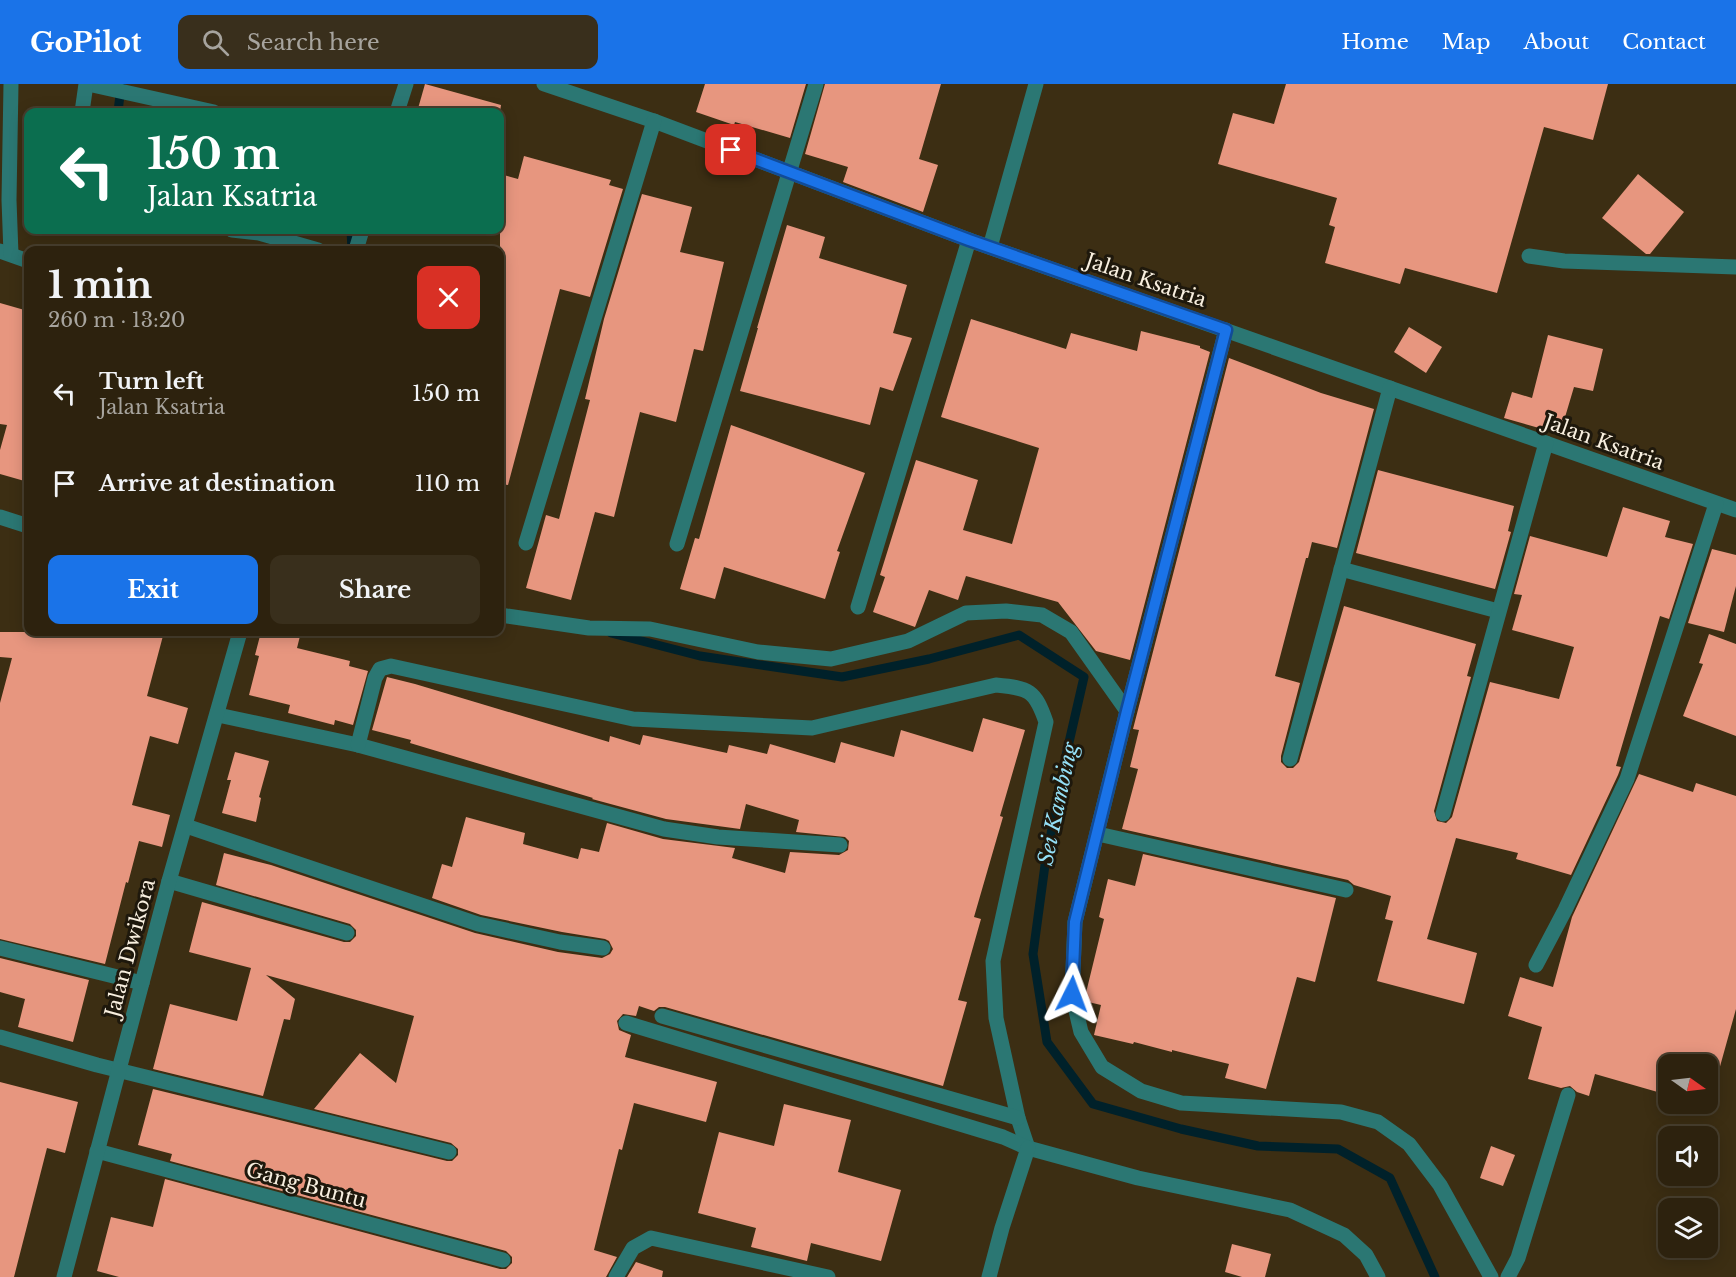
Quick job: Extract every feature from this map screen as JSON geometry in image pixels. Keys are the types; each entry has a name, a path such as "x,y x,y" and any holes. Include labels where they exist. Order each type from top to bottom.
{"street":[{"path":"11,84 9,200 5,253 24,260"},
{"path":"83,108 87,84 196,108"},
{"path":"398,108 406,84"},
{"name":"Jalan Ksatria","path":"545,84 654,121 969,240 1736,510"},
{"path":"677,544 816,84"},
{"path":"990,247 1036,84"},
{"path":"526,543 654,121"},
{"path":"262,234 304,246"},
{"path":"858,607 969,240"},
{"path":"1528,256 1576,261 1736,267"},
{"path":"1226,330 1075,922 1072,994 1082,1032 1102,1067 1141,1091 1181,1103 1341,1112 1378,1122 1409,1144 1440,1185 1491,1277"},
{"path":"1290,759 1390,388"},
{"path":"1443,814 1545,443"},
{"path":"1536,964 1565,910 1627,779 1716,504"},
{"path":"0,517 24,525"},
{"path":"1341,569 1498,611"},
{"path":"504,616 589,628 650,629 758,652 831,659 908,641 966,613 1006,611 1042,615 1071,632 1127,711"},
{"name":"Jalan Dwikora","path":"64,1277 169,881 239,636"},
{"path":"358,745 375,678 380,669 391,666 633,719 812,728 996,685 1023,687 1039,703 1046,722 993,961 996,1018 1018,1118 1028,1148 989,1277"},
{"path":"218,714 358,745 664,829 718,837 840,845"},
{"path":"186,826 478,924 560,942 603,948"},
{"path":"1098,834 1346,890"},
{"path":"169,881 347,933"},
{"path":"0,948 142,983"},
{"path":"662,1016 1018,1118"},
{"path":"626,1023 1003,1137 1028,1148 1138,1178 1290,1210 1344,1235 1366,1255 1378,1277"},
{"path":"0,1037 97,1065 449,1152"},
{"path":"1508,1277 1518,1258 1568,1095"},
{"name":"Gang Buntu","path":"97,1151 503,1260"},
{"path":"616,1277 633,1248 651,1238 828,1277"}],"building":[{"path":"425,84 501,105 501,108 418,108"},
{"path":"705,84 806,84 790,138 735,122 734,125 696,112"},
{"path":"825,84 941,84 919,159 938,165 923,212 843,182 848,167 805,154"},
{"path":"1286,84 1608,84 1593,140 1544,127 1497,293 1405,268 1400,284 1325,263 1335,227 1329,225 1337,198 1218,164 1233,113 1274,124"},
{"path":"524,156 611,180 609,185 623,189 590,297 560,289 508,485 504,484 504,246 500,246 500,234 504,234 504,175 518,179"},
{"path":"1638,174 1684,212 1650,254 1646,254 1602,218"},
{"path":"642,194 692,207 680,252 724,262 703,351 694,349 676,422 640,412 614,517 595,512 571,600 526,588 546,515 559,519 590,400 585,399 604,319"},
{"path":"787,225 825,237 819,258 907,285 893,333 912,338 893,391 880,387 870,425 740,391"},
{"path":"0,303 24,310 24,481 0,474 0,450 7,425 0,424"},
{"path":"971,319 1066,349 1071,333 1137,351 1141,331 1200,346 1210,352 1130,660 1096,651 1058,602 966,576 958,600 929,590 915,627 873,612 885,577 880,575 916,460 978,480 963,530 1012,544 1039,448 941,417"},
{"path":"1409,327 1442,347 1426,373 1394,352"},
{"path":"1548,335 1603,349 1593,391 1574,387 1560,434 1504,418 1512,392 1532,398"},
{"path":"1229,358 1321,393 1374,409 1337,548 1312,542 1275,676 1300,683 1281,756 1281,762 1287,768 1293,768 1299,762 1344,606 1476,644 1467,676 1471,677 1434,811 1437,821 1446,823 1452,817 1490,682 1559,699 1574,647 1512,630 1522,595 1514,594 1530,536 1607,557 1623,507 1670,521 1665,537 1693,544 1669,619 1660,616 1616,766 1621,767 1571,875 1516,859 1518,853 1456,838 1427,939 1477,953 1464,1004 1377,981 1393,921 1385,919 1391,896 1354,885 1348,880 1122,829 1138,769 1130,767 1139,730 1133,729"},
{"path":"731,425 865,473 837,551 840,552 825,599 724,567 715,599 680,589 695,538 699,539"},
{"path":"1378,470 1514,506 1508,531 1511,532 1495,589 1356,553"},
{"path":"1712,549 1736,555 1736,586 1724,632 1688,623"},
{"path":"0,632 24,632 24,636 163,636 147,696 188,708 178,744 150,736 132,805 170,815 162,847 139,841 105,964 0,939 0,703 12,658 0,657"},
{"path":"1709,634 1736,644 1736,736 1683,716 1703,664 1699,663"},
{"path":"260,636 300,636 297,648 350,661 349,666 368,671 353,725 335,720 334,725 288,713 290,705 249,695 259,656 255,655"},
{"path":"387,677 609,742 610,736 640,745 643,735 727,753 729,745 767,754 770,744 835,763 841,742 894,757 901,730 973,752 983,718 1025,730 974,917 981,919 958,1000 967,1002 943,1086 665,1007 659,1007 654,1011 639,1006 636,1016 623,1014 617,1021 619,1030 631,1035 625,1057 717,1082 706,1122 634,1103 622,1150 619,1149 594,1250 617,1257 606,1277 119,1277 97,1271 111,1217 153,1227 165,1179 500,1269 506,1269 512,1263 512,1257 506,1251 170,1161 172,1154 138,1145 153,1089 447,1161 452,1161 458,1155 458,1149 451,1143 314,1109 360,1053 396,1083 414,1016 266,975 295,999 290,1020 284,1019 263,1096 153,1069 170,1004 237,1021 251,968 189,952 202,902 344,942 350,942 356,936 356,930 350,924 216,885 224,853 271,865 475,933 558,952 602,958 610,954 613,949 609,941 605,939 481,915 432,898 442,864 452,867 466,817 525,833 523,844 578,859 581,848 599,852 607,823 663,839 735,848 732,858 785,873 790,852 839,855 848,850 849,841 845,837 796,832 799,820 746,804 740,829 666,819 592,799 410,743 411,740 372,730"},
{"path":"235,752 269,761 259,797 261,798 256,822 222,813 231,780 227,780"},
{"path":"1639,774 1693,792 1696,783 1736,796 1736,1009 1718,1074 1718,1054 1658,1054 1658,1092 1595,1074 1589,1096 1577,1092 1570,1086 1561,1088 1528,1079 1542,1027 1508,1016 1520,977 1553,987 1572,917"},
{"path":"1143,854 1336,898 1315,982 1297,977 1266,1089 1225,1078 1229,1064 1094,1035 1101,1005 1084,1001 1104,919 1099,917 1108,879 1135,886"},
{"path":"0,958 89,980 73,1042 18,1027 25,999 0,992"},
{"path":"0,1082 78,1102 65,1153 47,1148 14,1277 0,1277"},
{"path":"784,1104 851,1120 838,1172 901,1190 881,1261 811,1243 807,1261 751,1247 756,1228 698,1213 719,1132 774,1146"},
{"path":"1491,1146 1515,1155 1503,1186 1480,1178"},
{"path":"1232,1244 1271,1254 1265,1277 1242,1277 1225,1272"},
{"path":"636,1262 663,1271 662,1277 627,1277"}],"waterway":[{"name":"Sei Kambing","path":"118,108 121,86"},
{"name":"Sei Kambing","path":"351,234 352,246"},
{"name":"Sei Kambing","path":"611,633 700,656 842,677 929,659 1019,635 1084,677 1045,865 1033,954 1047,1042 1093,1104 1181,1129 1258,1146 1338,1149 1390,1178 1435,1277"}],"route":[{"path":"731,150 969,240 1226,330 1075,922 1072,994"}]}
